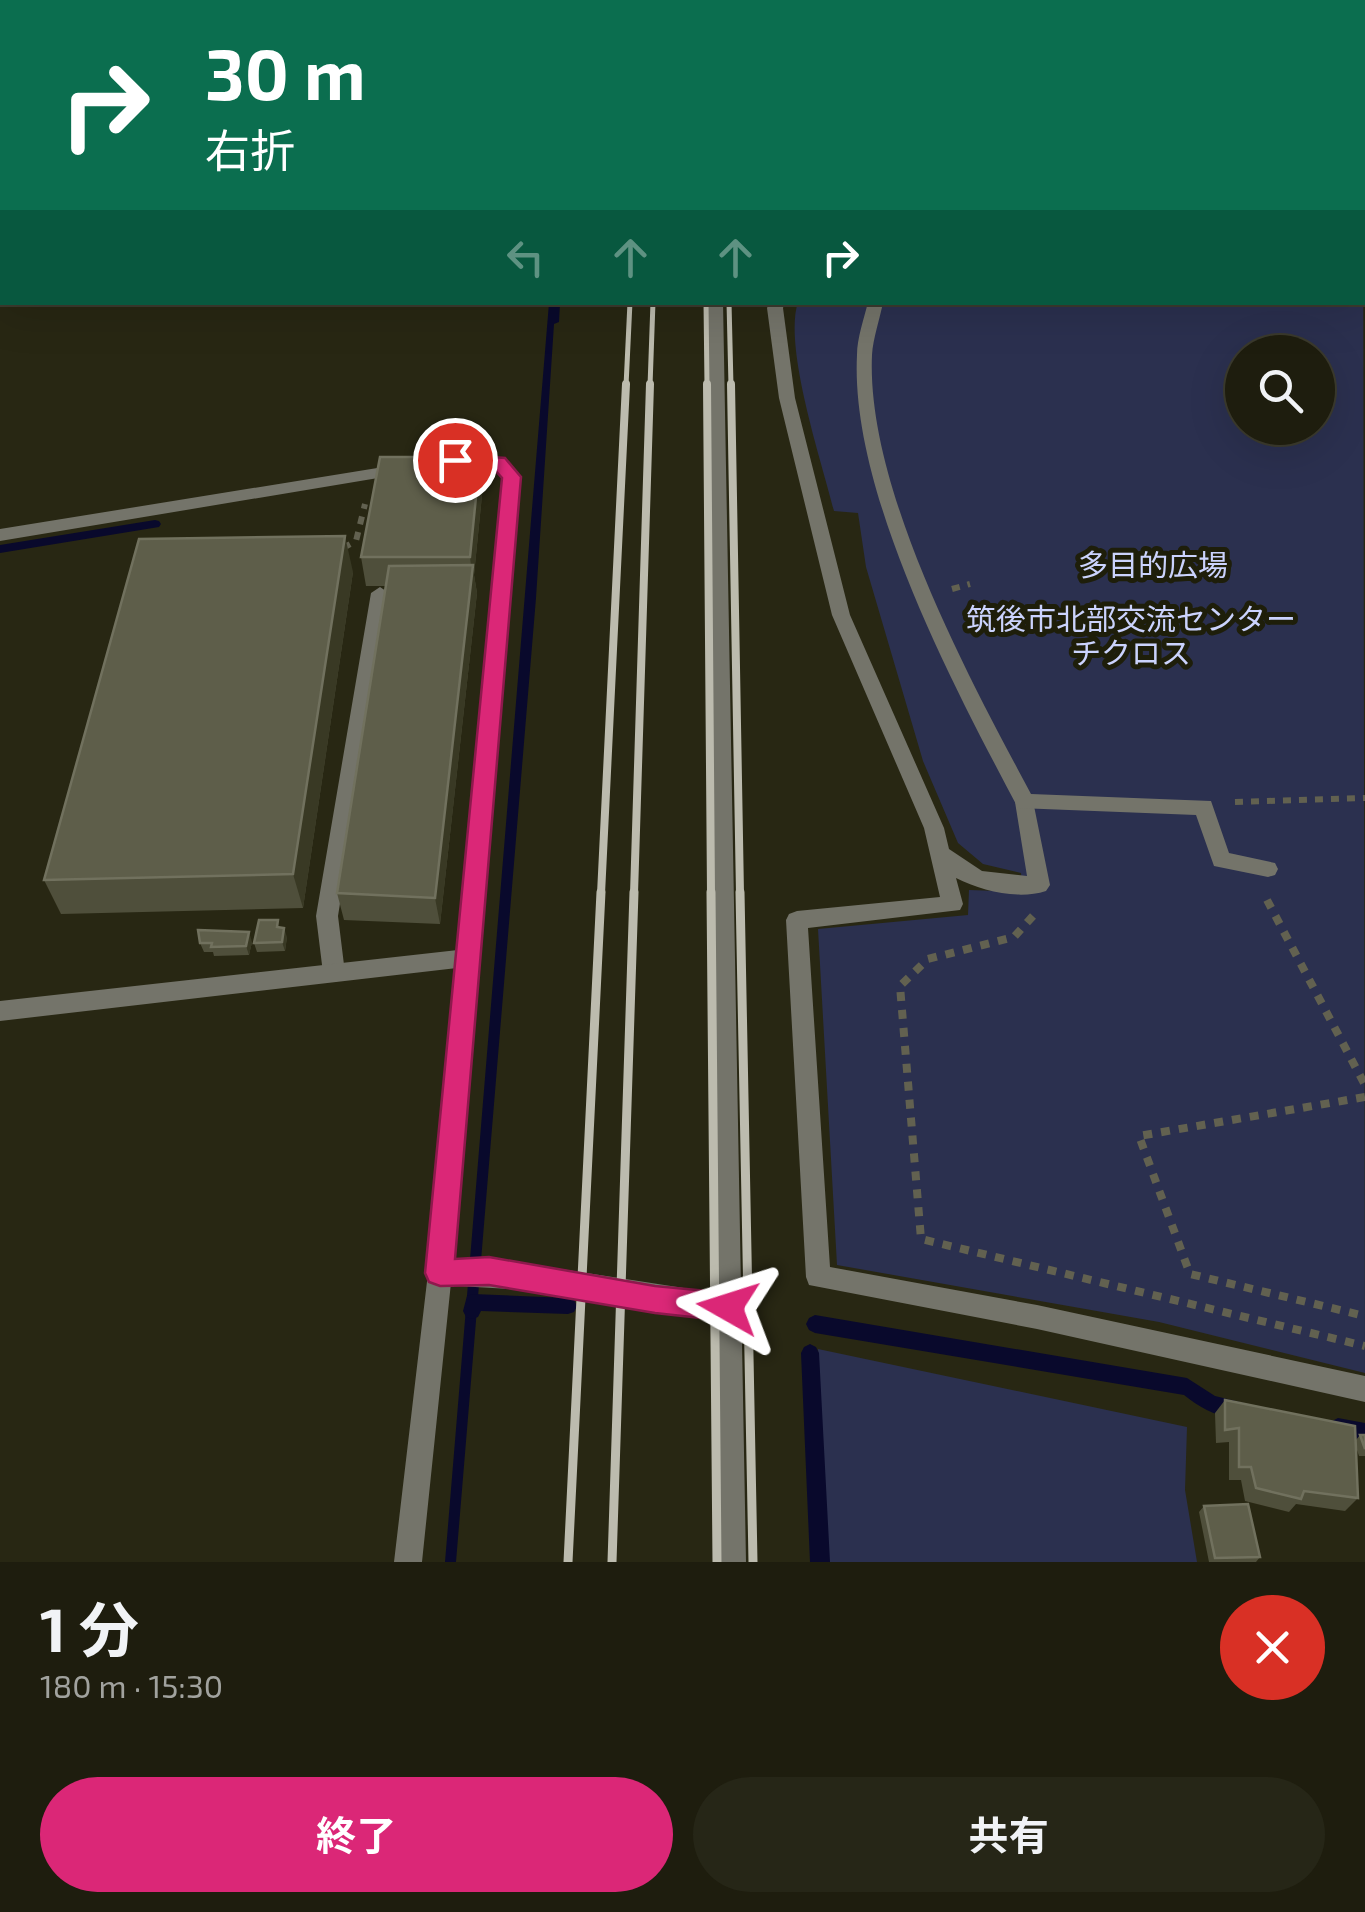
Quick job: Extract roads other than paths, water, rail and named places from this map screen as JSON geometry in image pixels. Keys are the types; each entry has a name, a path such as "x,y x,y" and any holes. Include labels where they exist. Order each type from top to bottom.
{"street":[{"path":"714,305 732,1562"},
{"path":"776,305 787,398 841,614 934,828 952,904 797,920 818,1277 1037,1317 1365,1389"},
{"path":"875,305 862,368 888,502 975,708 1025,802 1039,884 998,885 964,875 940,852"},
{"path":"0,534 430,464 498,462 512,477 440,1273 408,1562"},
{"path":"334,974 327,916 380,593"},
{"path":"1025,802 1204,807 1221,860 1259,868"},
{"path":"0,1011 469,958"},
{"path":"440,1273 489,1271 655,1300 728,1307"}],"waterway":[{"path":"0,549 155,524"},
{"path":"472,1311 473,1302 568,1306"},
{"path":"815,1324 1187,1387 1211,1404 1238,1409"},
{"path":"810,1353 820,1562"},
{"path":"1338,1427 1365,1432"}],"railway":[{"path":"626,386 630,305"},
{"path":"650,386 653,305"},
{"path":"706,305 707,386"},
{"path":"729,305 731,386"},
{"path":"601,894 626,384"},
{"path":"634,894 650,384"},
{"path":"707,384 711,894"},
{"path":"731,384 740,894"},
{"path":"568,1562 601,892"},
{"path":"612,1562 634,892"},
{"path":"711,892 717,1562"},
{"path":"740,892 753,1562"}],"park label":[{"name":"多目的広場","path":"1153,566"},
{"name":"筑後市北部交流センター チクロス","path":"1131,637"}]}
